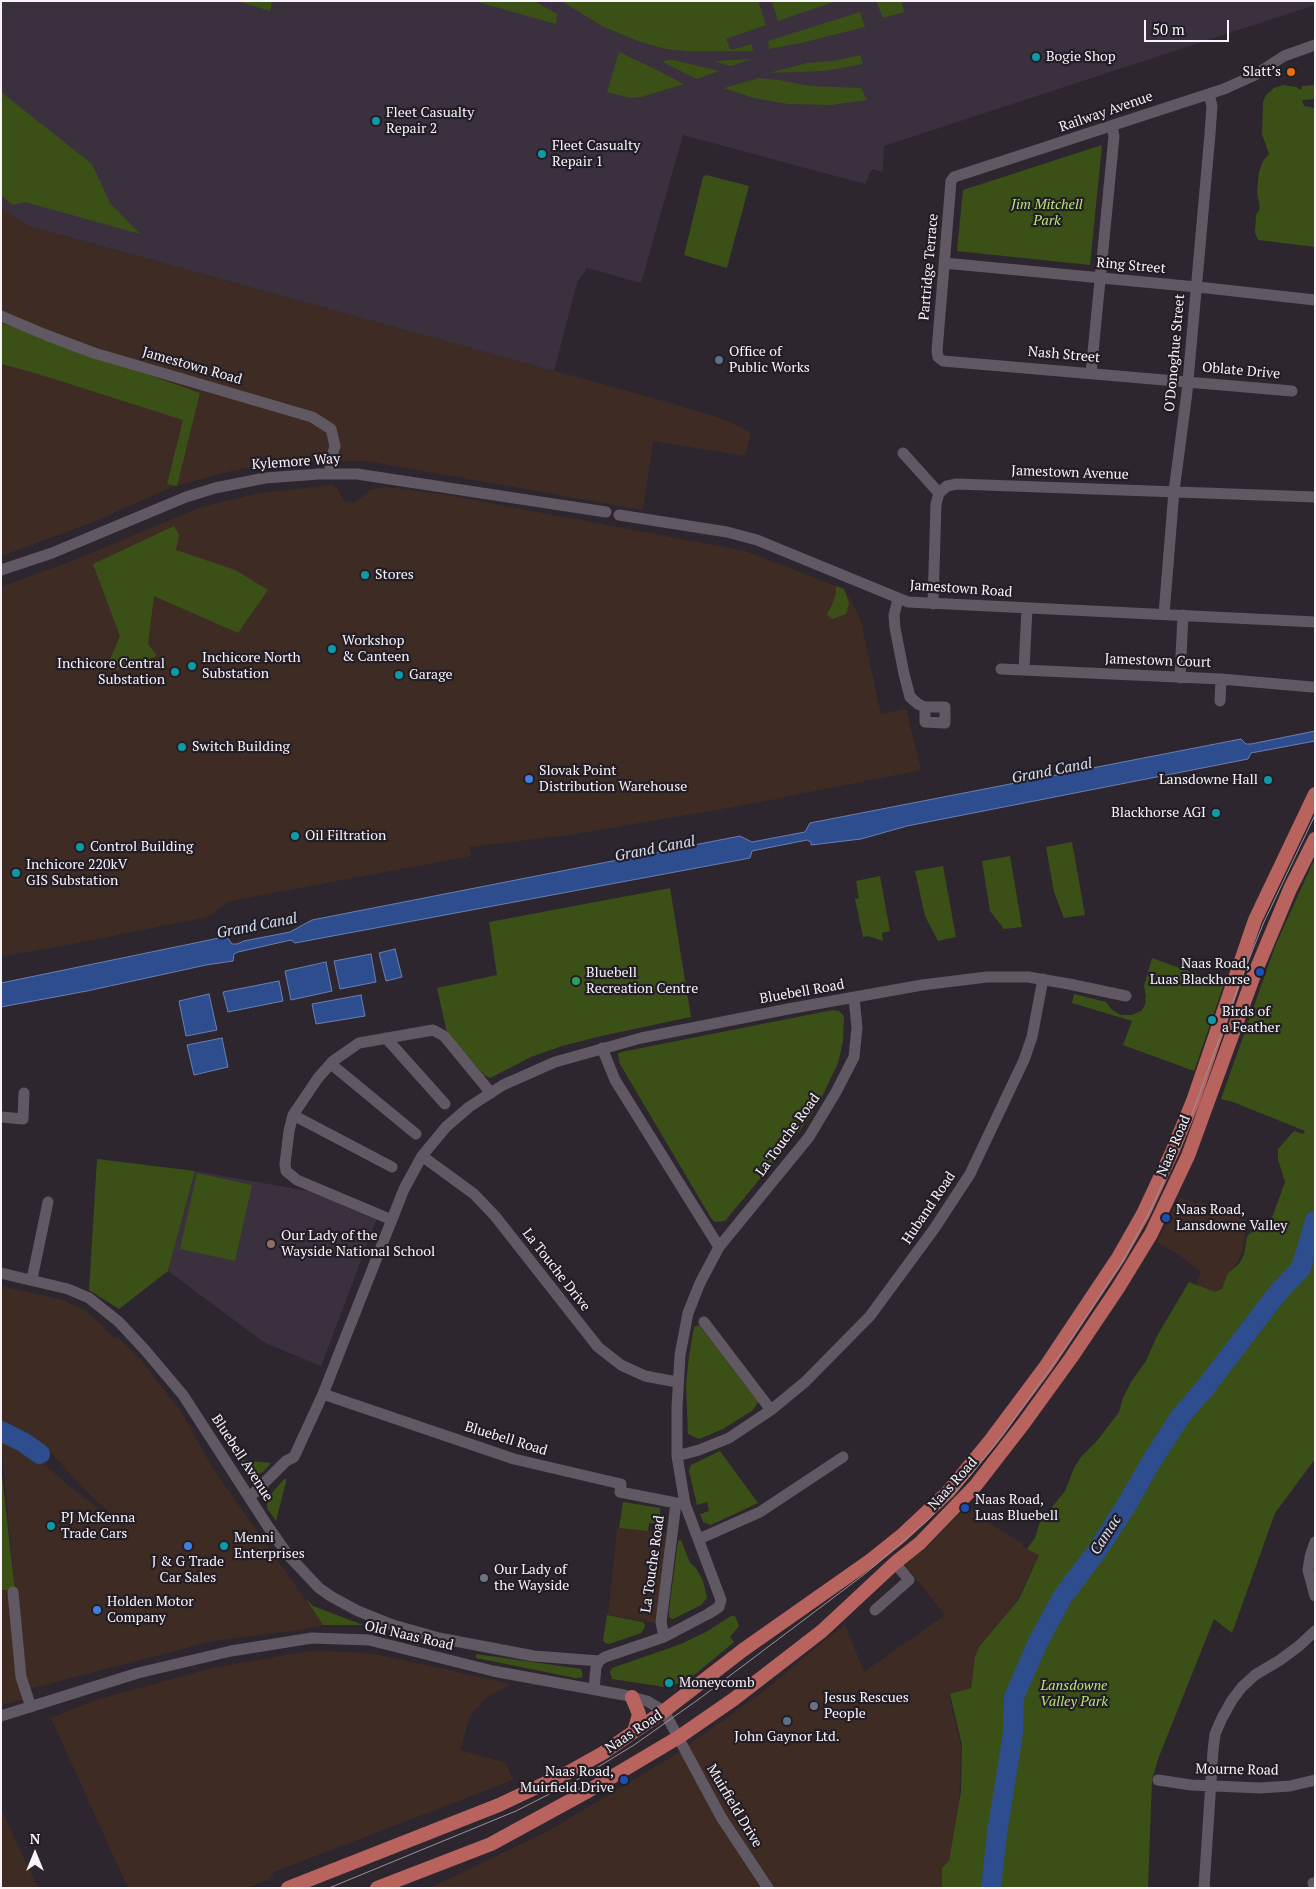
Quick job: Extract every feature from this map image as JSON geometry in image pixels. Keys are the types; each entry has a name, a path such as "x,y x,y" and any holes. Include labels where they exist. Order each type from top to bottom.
{"main road":[{"name":"Naas Road","path":"288,1888 499,1805 569,1772 664,1711 743,1650 871,1560 911,1527 948,1492 990,1441 1046,1366 1122,1252 1143,1214 1167,1164 1195,1095 1255,920 1315,794"},
{"name":"Naas Road","path":"377,1888 491,1844 588,1791 678,1737 734,1699 822,1631 937,1526 976,1485 1024,1423 1095,1323 1151,1234 1188,1156 1254,975 1290,889 1315,839"},
{"path":"632,1697 638,1714 634,1732"}],"street":[{"name":"Railway Avenue","path":"953,179 1210,94 1244,81 1284,56 1315,45"},
{"name":"O'Donoghue Street","path":"1164,614 1174,491 1188,381 1212,114 1210,94"},
{"path":"1091,373 1114,136 1112,126"},
{"name":"Partridge Terrace","path":"938,358 944,263 953,179"},
{"name":"Ring Street","path":"944,263 1315,300"},
{"name":"Jamestown Road","path":"1,316 94,353 312,417 331,429 335,446 330,463 330,473"},
{"name":"Nash Street","path":"938,358 943,361 1188,381"},
{"name":"Oblate Drive","path":"1188,381 1292,391"},
{"path":"903,453 939,494 936,504 933,604"},
{"name":"Kylemore Way","path":"1,570 52,553 160,506 215,488 265,478 330,473 373,476 606,512"},
{"name":"Jamestown Avenue","path":"939,494 947,486 957,484 1315,497"},
{"name":"Jamestown Road","path":"619,515 727,532 757,540 908,602 1315,622"},
{"path":"898,599 894,615 895,628 904,674 910,696 918,704 925,707"},
{"path":"1024,670 1028,608"},
{"path":"1180,678 1183,615"},
{"name":"Jamestown Court","path":"1001,669 1221,679 1312,687"},
{"path":"1220,702 1221,679"},
{"name":"Bluebell Road","path":"250,1497 286,1461 294,1457 323,1394 404,1189 422,1156 446,1128 470,1107 503,1085 555,1062 641,1038 716,1022 922,984 958,979 1008,976 1043,979 1126,996"},
{"name":"Huband Road","path":"678,1456 729,1438 770,1410 805,1382 870,1316 934,1229 970,1174 1024,1060 1032,1037 1043,979"},
{"name":"La Touche Road","path":"664,1637 661,1622 680,1504 677,1382 688,1313 700,1283 719,1247 809,1136 836,1092 854,1056 857,1028 854,998"},
{"path":"392,1220 290,1176 286,1171 285,1164 289,1131 294,1115 318,1078 345,1052 359,1043 427,1030 437,1031 444,1036 491,1093"},
{"path":"386,1038 445,1104"},
{"path":"602,1048 615,1080 719,1247"},
{"path":"331,1064 416,1134"},
{"path":"1,1117 23,1119 24,1093"},
{"path":"294,1115 392,1167"},
{"name":"La Touche Drive","path":"422,1156 474,1194 495,1216 598,1347 621,1365 645,1376 677,1382"},
{"path":"32,1280 48,1202"},
{"name":"Bluebell Avenue","path":"1,1273 68,1289 85,1296 119,1322 183,1395 288,1555 319,1588 358,1611 393,1625 468,1644 534,1656 599,1661 605,1656 664,1637 719,1607"},
{"path":"704,1322 770,1410"},
{"name":"Bluebell Road","path":"323,1394 514,1459 622,1484 620,1492 680,1504"},
{"path":"698,1539 760,1512 843,1457"},
{"name":"La Touche Road","path":"680,1504 698,1539 721,1600 719,1607"},
{"path":"1315,1542 1308,1570 1315,1596"},
{"path":"875,1610 909,1580 896,1562"},
{"path":"13,1592 22,1677 31,1707"},
{"path":"1204,1888 1216,1734 1232,1700 1242,1687 1255,1675 1299,1646 1315,1631"},
{"name":"Old Naas Road","path":"1,1716 138,1673 231,1651 312,1638 369,1640 493,1671 632,1697 647,1701 664,1711"},
{"path":"463,1664 468,1644"},
{"path":"594,1689 596,1667 599,1661"},
{"path":"664,1711 678,1737"},
{"name":"Muirfield Drive","path":"678,1737 721,1818 768,1888"},
{"name":"Mourne Road","path":"1158,1780 1191,1785 1260,1788 1290,1786 1315,1780"}],"shaded area":[{"path":"1,1 1315,1 1315,5 884,146 883,172 872,169 865,184 683,135 641,283 587,268 577,283 554,371 29,226 8,212 1,207"},
{"path":"1,207 29,226 660,400 729,421 751,433 745,456 653,441 643,510 367,461 298,461 262,465 222,473 170,488 91,523 1,556"},
{"path":"332,485 337,488 344,501 354,503 370,490 385,487 442,494 745,551 844,589 860,618 881,714 906,709 921,770 745,805 569,835 469,847 471,856 230,901 207,917 4,956 1,953 1,587 77,559 201,507 260,493"},
{"name":"Our Lady of the Wayside National School","path":"195,1171 320,1193 377,1218 321,1366 265,1343 168,1271"},
{"path":"1180,1197 1197,1204 1199,1201 1246,1220 1243,1251 1219,1296 1195,1288 1201,1271 1157,1242"},
{"path":"1,1286 63,1300 84,1310 114,1338 119,1338 141,1360 182,1413 212,1467 323,1625 213,1641 29,1689 25,1699 1,1705 1,1590 15,1590 1,1440 21,1449 50,1469 132,1534 82,1487 47,1448 12,1433 1,1423"},
{"path":"968,1506 991,1524 1023,1544 1022,1546 1039,1555 1018,1599 979,1647 970,1688 949,1695 961,1746 959,1805 948,1888 430,1888 550,1830 670,1758 760,1694 845,1624 864,1672 945,1615 905,1565 932,1542"},
{"path":"617,1528 663,1532 672,1539 658,1623 608,1615"},
{"path":"316,1650 376,1654 511,1684 487,1697 470,1716 460,1750 506,1763 513,1780 274,1872 270,1879 246,1888 128,1888 51,1718 96,1700 212,1668"},
{"path":"1,1809 38,1888 1,1888"}],"green space":[{"path":"237,1 272,1 270,11"},
{"path":"474,1 534,1 557,14 556,24"},
{"path":"561,1 758,1 766,25 726,39 731,50 752,44 753,51 666,49 638,41 604,27"},
{"path":"773,1 836,1 778,21"},
{"path":"876,1 902,1 904,12 883,18"},
{"path":"860,12 865,27 769,49 768,41"},
{"path":"619,52 684,84 641,97 631,98 607,92"},
{"path":"860,55 863,64 824,71 769,73 807,63 833,61"},
{"path":"752,59 731,66 716,62 716,61"},
{"path":"667,60 719,71 697,79 663,62"},
{"path":"759,78 810,86 861,88 867,100 831,105 788,104 754,98 724,88"},
{"path":"1283,85 1296,87 1301,90 1302,86 1315,85 1315,99 1302,100 1304,106 1315,108 1315,247 1258,240 1255,233 1256,215 1260,208 1257,192 1259,172 1263,161 1269,154 1262,134 1263,102 1266,95 1274,88"},
{"path":"1,92 92,164 110,203 140,234 25,202 13,205 1,196"},
{"name":"Jim Mitchell Park","path":"1102,145 1090,265 957,251 963,190"},
{"path":"706,175 749,186 727,268 684,255 703,177"},
{"path":"1,323 200,393 177,486 167,484 183,420 1,364"},
{"path":"174,526 179,535 176,550 235,570 268,590 238,633 154,596 148,644 157,656 117,670 108,664 120,636 93,564"},
{"path":"836,586 844,589 849,603 846,614 832,619 827,614 836,593"},
{"path":"1072,842 1085,915 1064,918 1054,892 1046,847"},
{"path":"1010,856 1022,927 1004,929 990,911 982,861"},
{"name":"Lansdowne Valley Park","path":"1315,858 1315,1459 1275,1513 1232,1633 1214,1619 1158,1759 1152,1780 1148,1888 942,1888 942,1868 949,1861 961,1792 962,1745 950,1694 971,1688 975,1657 979,1647 1019,1599 1039,1555 1027,1549 1035,1538 1040,1522 1065,1491 1074,1468 1081,1457 1097,1441 1119,1412 1131,1382 1146,1361 1157,1336 1189,1282 1215,1292 1222,1289 1228,1273 1239,1264 1244,1255 1247,1237 1250,1233 1269,1226 1285,1182 1278,1159 1278,1149 1294,1131 1303,1134 1305,1131 1221,1099 1276,944"},
{"path":"943,866 956,937 938,941 925,916 915,871"},
{"path":"880,876 890,931 882,933 883,941 868,936 863,937 855,899 859,898 856,881"},
{"name":"Bluebell Recreation Centre","path":"670,888 691,1017 562,1046 531,1057 490,1078 484,1075 447,1033 437,988 497,975 489,922"},
{"path":"1152,958 1224,984 1194,1071 1123,1045 1132,1021 1072,1003 1074,994 1106,1002 1112,1010 1121,1015 1132,1015 1141,1011 1145,1005 1144,986"},
{"path":"833,1010 839,1011 844,1016 843,1041 838,1063 819,1103 801,1129 725,1221 715,1222 620,1064 618,1054"},
{"path":"97,1159 195,1171 168,1271 119,1309 89,1290"},
{"path":"197,1173 252,1185 235,1261 180,1249"},
{"path":"699,1325 758,1402 753,1410 723,1429 699,1439 688,1434 686,1385 694,1327"},
{"path":"720,1451 758,1503 711,1525 703,1522 700,1514 709,1511 707,1502 697,1505 689,1471 691,1465"},
{"path":"239,1460 271,1463 263,1472 254,1476 248,1473"},
{"path":"1,1466 12,1565 15,1590 1,1590"},
{"path":"286,1479 286,1482 276,1521 267,1508 267,1499"},
{"path":"623,1502 660,1508 660,1524 649,1523 648,1531 619,1528"},
{"path":"681,1540 690,1563 696,1568 703,1581 707,1598 701,1605 673,1619 669,1617 669,1610 678,1541"},
{"path":"305,1598 313,1606 363,1625 323,1625"},
{"path":"607,1615 643,1622 645,1625 644,1629 641,1633 609,1644 605,1643 603,1640"},
{"path":"731,1616 735,1616 739,1626 730,1637 734,1642 687,1681 665,1687 612,1679 610,1672 612,1668 681,1644 706,1632"},
{"path":"476,1654 581,1669 583,1675 581,1678 575,1678 476,1658"}],"water":[{"path":"1315,731 1315,741 1251,753 1248,759 907,826 861,839 811,845 811,842 807,840 752,851 750,858 295,943 291,940 238,952 234,954 233,961 1,1007 1,983 224,937 227,937 232,944 237,944 290,932 312,920 740,836 752,842 805,832 810,823 1241,739 1246,744 1251,744"},
{"path":"395,949 402,977 386,981 379,953"},
{"path":"371,954 376,982 340,989 334,961"},
{"path":"326,962 332,991 291,1000 285,971"},
{"path":"279,981 283,1001 228,1012 223,992"},
{"path":"209,994 217,1030 186,1036 179,1001"},
{"path":"361,995 365,1016 316,1024 312,1004"},
{"path":"222,1038 228,1067 194,1075 187,1045"}],"waterway":[{"name":"Camac","path":"991,1888 997,1833 1013,1733 1014,1697 1039,1640 1063,1596 1097,1551 1180,1417 1205,1388 1276,1295 1301,1268 1315,1221"},
{"name":"Camac","path":"1,1431 23,1442 40,1454"}],"tram line":[{"path":"329,1888 516,1811 575,1781 634,1745 699,1699 866,1573 927,1521 969,1477 1003,1435 1072,1338 1124,1259 1150,1211 1184,1136 1263,924 1315,815"}],"place":[{"name":"Bogie Shop","path":"1036,57"},
{"name":"Slatt’s","path":"1291,72"},
{"name":"Fleet Casualty Repair 2","path":"376,121"},
{"name":"Fleet Casualty Repair 1","path":"542,154"},
{"name":"Office of Public Works","path":"719,360"},
{"name":"Stores","path":"365,575"},
{"name":"Workshop & Canteen","path":"332,649"},
{"name":"Inchicore North Substation","path":"192,666"},
{"name":"Inchicore Central Substation","path":"175,672"},
{"name":"Garage","path":"399,675"},
{"name":"Switch Building","path":"182,747"},
{"name":"Slovak Point Distribution Warehouse","path":"529,779"},
{"name":"Lansdowne Hall","path":"1268,780"},
{"name":"Blackhorse AGI","path":"1216,813"},
{"name":"Oil Filtration","path":"295,836"},
{"name":"Control Building","path":"80,847"},
{"name":"Inchicore 220kV GIS Substation","path":"16,873"},
{"name":"Naas Road, Luas Blackhorse","path":"1260,972"},
{"name":"Bluebell Recreation Centre","path":"576,981"},
{"name":"Birds of a Feather","path":"1212,1020"},
{"name":"Naas Road, Lansdowne Valley","path":"1166,1218"},
{"name":"Our Lady of the Wayside National School","path":"271,1244"},
{"name":"Naas Road, Luas Bluebell","path":"965,1508"},
{"name":"PJ McKenna Trade Cars","path":"51,1526"},
{"name":"J & G Trade Car Sales","path":"188,1546"},
{"name":"Menni Enterprises","path":"224,1546"},
{"name":"Our Lady of the Wayside","path":"484,1578"},
{"name":"Holden Motor Company","path":"97,1610"},
{"name":"Moneycomb","path":"669,1683"},
{"name":"Jesus Rescues People","path":"814,1706"},
{"name":"John Gaynor Ltd.","path":"787,1721"},
{"name":"Naas Road, Muirfield Drive","path":"624,1780"}],"water label":[{"name":"Grand Canal","path":"1052,771"},
{"name":"Grand Canal","path":"655,849"},
{"name":"Grand Canal","path":"257,926"}]}
